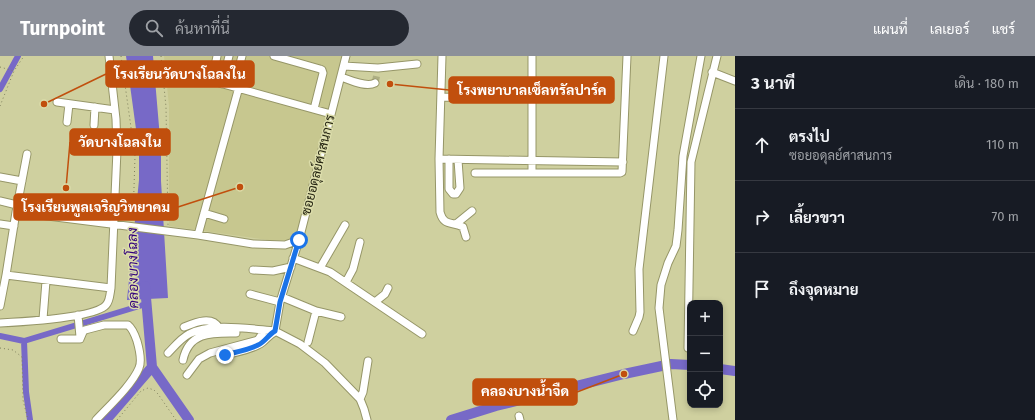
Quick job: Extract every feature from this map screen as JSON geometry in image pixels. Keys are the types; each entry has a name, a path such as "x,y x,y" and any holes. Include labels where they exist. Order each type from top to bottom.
{"street":[{"path":"0,323 43,320 78,315 101,309 107,304 110,288 116,150 115,110 109,56"},
{"path":"217,56 209,80 331,114"},
{"path":"222,84 229,56"},
{"path":"198,235 237,87 242,56"},
{"path":"274,56 320,68 322,70 323,73 314,109"},
{"name":"ซอยอดุลย์ศาสนการ","path":"268,334 281,300 299,240 346,56"},
{"path":"442,56 440,212 441,217 446,222 463,227 466,237"},
{"path":"532,56 532,173"},
{"path":"475,173 622,172 627,56"},
{"path":"633,331 640,317 640,269 664,56"},
{"path":"672,416 659,308 661,286 668,263 676,246 683,156 701,56"},
{"path":"688,336 691,162 717,56"},
{"path":"344,66 378,71 417,64"},
{"path":"712,72 735,81"},
{"path":"341,77 366,85 373,85 375,83"},
{"path":"441,97 480,98"},
{"path":"57,102 115,110"},
{"path":"67,122 69,104"},
{"path":"94,126 95,107"},
{"path":"0,306 26,154"},
{"path":"440,159 623,162"},
{"path":"449,160 449,189 453,194 456,194 460,188 458,160"},
{"path":"0,177 22,181"},
{"path":"0,201 17,209 113,225 198,235 253,244 285,245 299,240"},
{"path":"456,224 472,211"},
{"path":"204,213 224,219"},
{"path":"0,224 14,226"},
{"path":"320,268 345,225"},
{"path":"346,282 353,269 360,242"},
{"path":"293,258 330,272 422,334"},
{"path":"253,270 273,271 291,267"},
{"path":"4,277 110,288"},
{"path":"43,320 46,281"},
{"path":"375,302 385,294 388,288"},
{"path":"250,294 281,300 341,317"},
{"path":"308,342 316,311"},
{"path":"78,315 80,338"},
{"path":"184,327 202,321 213,322 217,324 219,328"},
{"path":"80,338 84,331 104,325 128,325 131,327 140,353 139,368 127,386 96,420"},
{"path":"168,353 180,339 189,333 197,330 219,328 268,334 300,344 326,363 360,399 367,419"},
{"path":"183,360 188,347 199,336 204,334 268,334"},
{"path":"225,355 258,346 263,343 268,334"},
{"path":"187,375 199,359 210,353 258,340 268,334"},
{"path":"61,339 80,338"},
{"path":"360,399 363,392 368,361"}],"path":[{"path":"0,106 14,71 24,56"},
{"path":"121,56 135,156 133,220 130,227"},
{"path":"161,56 166,107 168,226 170,232"},
{"path":"0,67 14,71"},
{"path":"0,348 14,350 22,356 23,400 28,420"},
{"path":"117,420 141,391 148,388 154,390 158,394 176,420"}],"shaded area":[{"path":"164,56 345,56 300,233 288,240 268,240 169,226 169,106"}],"water":[{"path":"126,56 153,56 161,150 161,181 168,298 127,300 139,180 139,151"}],"waterway":[{"path":"0,89 18,56"},
{"name":"คลองบางโฉลง","path":"145,286 152,367 189,420"},
{"path":"0,336 24,341 146,304"},
{"path":"24,341 26,392 30,420"},
{"path":"451,420 496,406 624,374 671,364 687,365"},
{"path":"106,420 152,367"},
{"path":"723,369 735,371"}],"tunnel":[{"path":"375,83 377,74"}],"place":[{"name":"โรงพยาบาลเซ็ลทรัลปาร์ค","path":"390,84"},
{"name":"โรงเรียนวัดบางโฉลงใน","path":"44,104"},
{"name":"โรงเรียนพูลเจริญวิทยาคม","path":"240,187"},
{"name":"วัดบางโฉลงใน","path":"66,188"},
{"name":"คลองบางน้ำจืด","path":"624,374"}],"route":[{"path":"225,355 258,346 263,343 268,335 275,331 280,302 299,240"}]}
